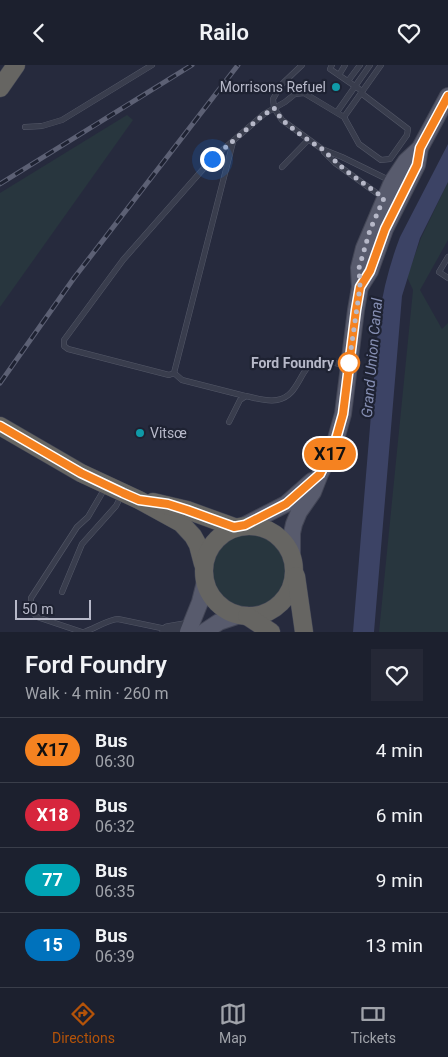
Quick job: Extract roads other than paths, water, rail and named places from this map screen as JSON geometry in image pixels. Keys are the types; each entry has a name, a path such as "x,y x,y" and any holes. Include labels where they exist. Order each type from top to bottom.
{"highway":[{"path":"0,88 16,65"},
{"path":"0,426 81,473 180,523 189,531 198,545 205,582 210,595 228,611 244,616 271,632"},
{"path":"131,497 168,504 239,526 262,528 271,532 286,544 294,562 304,632"},
{"path":"203,564 213,545 222,535 239,526"},
{"path":"244,616 263,614 276,607 287,594 294,562"}],"main road":[{"path":"294,562 292,533 294,524 299,512 313,492 340,429 360,287 359,268 364,248 398,185 417,165 420,148 448,96"},
{"path":"239,526 286,504 320,474"},
{"path":"205,582 194,630 244,616"}],"street":[{"path":"166,630 194,630"}],"lane":[{"path":"25,127 42,126 62,120 152,65"},
{"path":"302,65 290,75 276,92 273,99 274,108 282,120 322,149 398,185"},
{"path":"174,373 169,375 70,349 64,346 63,342 123,260 212,159 262,116 295,94 301,92 337,112 344,117 359,144 381,160 390,159 407,135 408,129 355,86 330,69 332,65"},
{"path":"339,75 346,65"},
{"path":"348,81 360,65"},
{"path":"337,112 370,65"},
{"path":"344,117 381,65"},
{"path":"282,167 308,140"},
{"path":"174,373 233,142"},
{"path":"322,149 335,163 390,202"},
{"path":"448,257 439,272 448,278"},
{"path":"174,373 182,380 273,401 285,397 297,386 307,369 318,361 349,367"},
{"path":"229,422 237,404 246,396"},
{"path":"106,485 88,517 77,527 31,598 31,610 37,617 83,632 100,627 113,619 166,630"},
{"path":"62,592 82,544 116,506 131,497"}],"water":[{"name":"Grand Union Canal","path":"448,144 448,182 420,238 402,296 374,632 353,632 379,318 383,297 400,237"}],"railway":[{"path":"0,184 192,65"},
{"path":"0,383 74,278 238,65"}],"place":[{"name":"Morrisons Refuel","path":"336,87"},
{"name":"Ford Foundry","path":"349,363"},
{"name":"Vitsœ","path":"140,433"}]}
